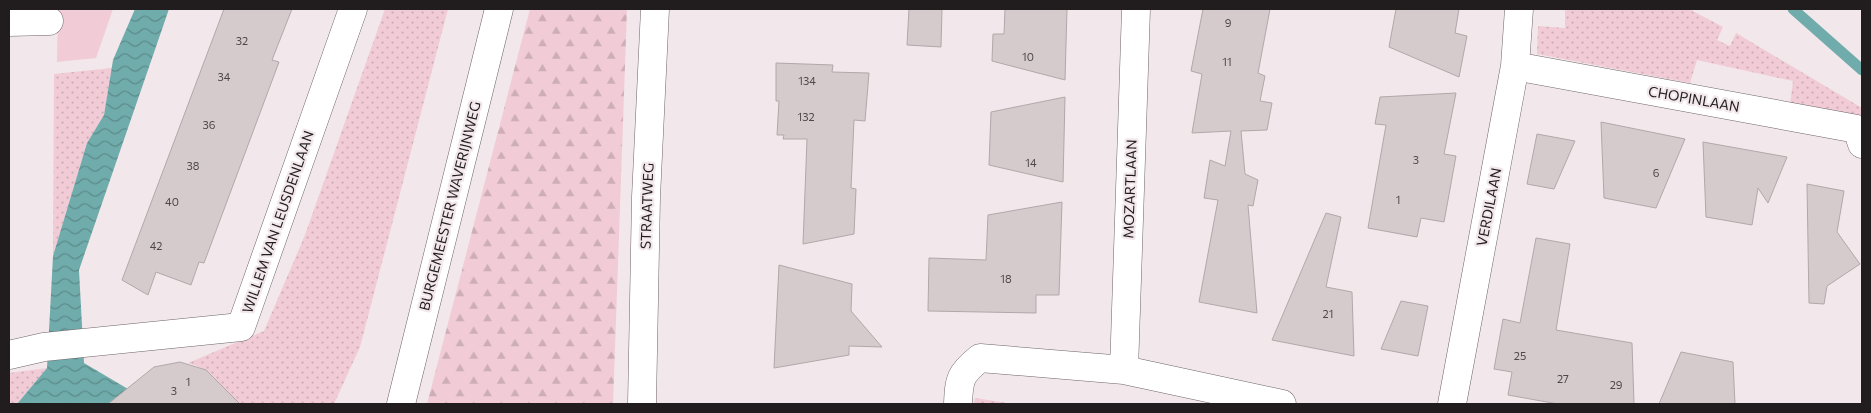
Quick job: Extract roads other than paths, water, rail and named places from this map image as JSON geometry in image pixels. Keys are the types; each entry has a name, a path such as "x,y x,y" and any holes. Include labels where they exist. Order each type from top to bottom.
{"street":[{"name":"WILLEM VAN LEUSDENLAAN","path":"9,355 44,347 241,327 353,9"},
{"name":"BURGEMEESTER WAVERIJNWEG","path":"402,404 499,9"},
{"name":"STRAATWEG","path":"642,404 646,197 655,9"},
{"name":"MOZARTLAAN","path":"1124,370 1136,9"},
{"name":"VERDILAAN","path":"1452,404 1515,66 1519,9"},
{"path":"9,22 49,21"},
{"name":"CHOPINLAAN","path":"1515,66 1857,129 1862,144"},
{"path":"958,404 959,380 969,367 980,358 1124,370 1282,404"}],"water":[{"path":"135,9 169,9 79,270 84,363 128,389 108,404 17,404 47,368 53,256 87,143 104,115 113,60"}],"waterway":[{"path":"1793,9 1862,70"}]}
